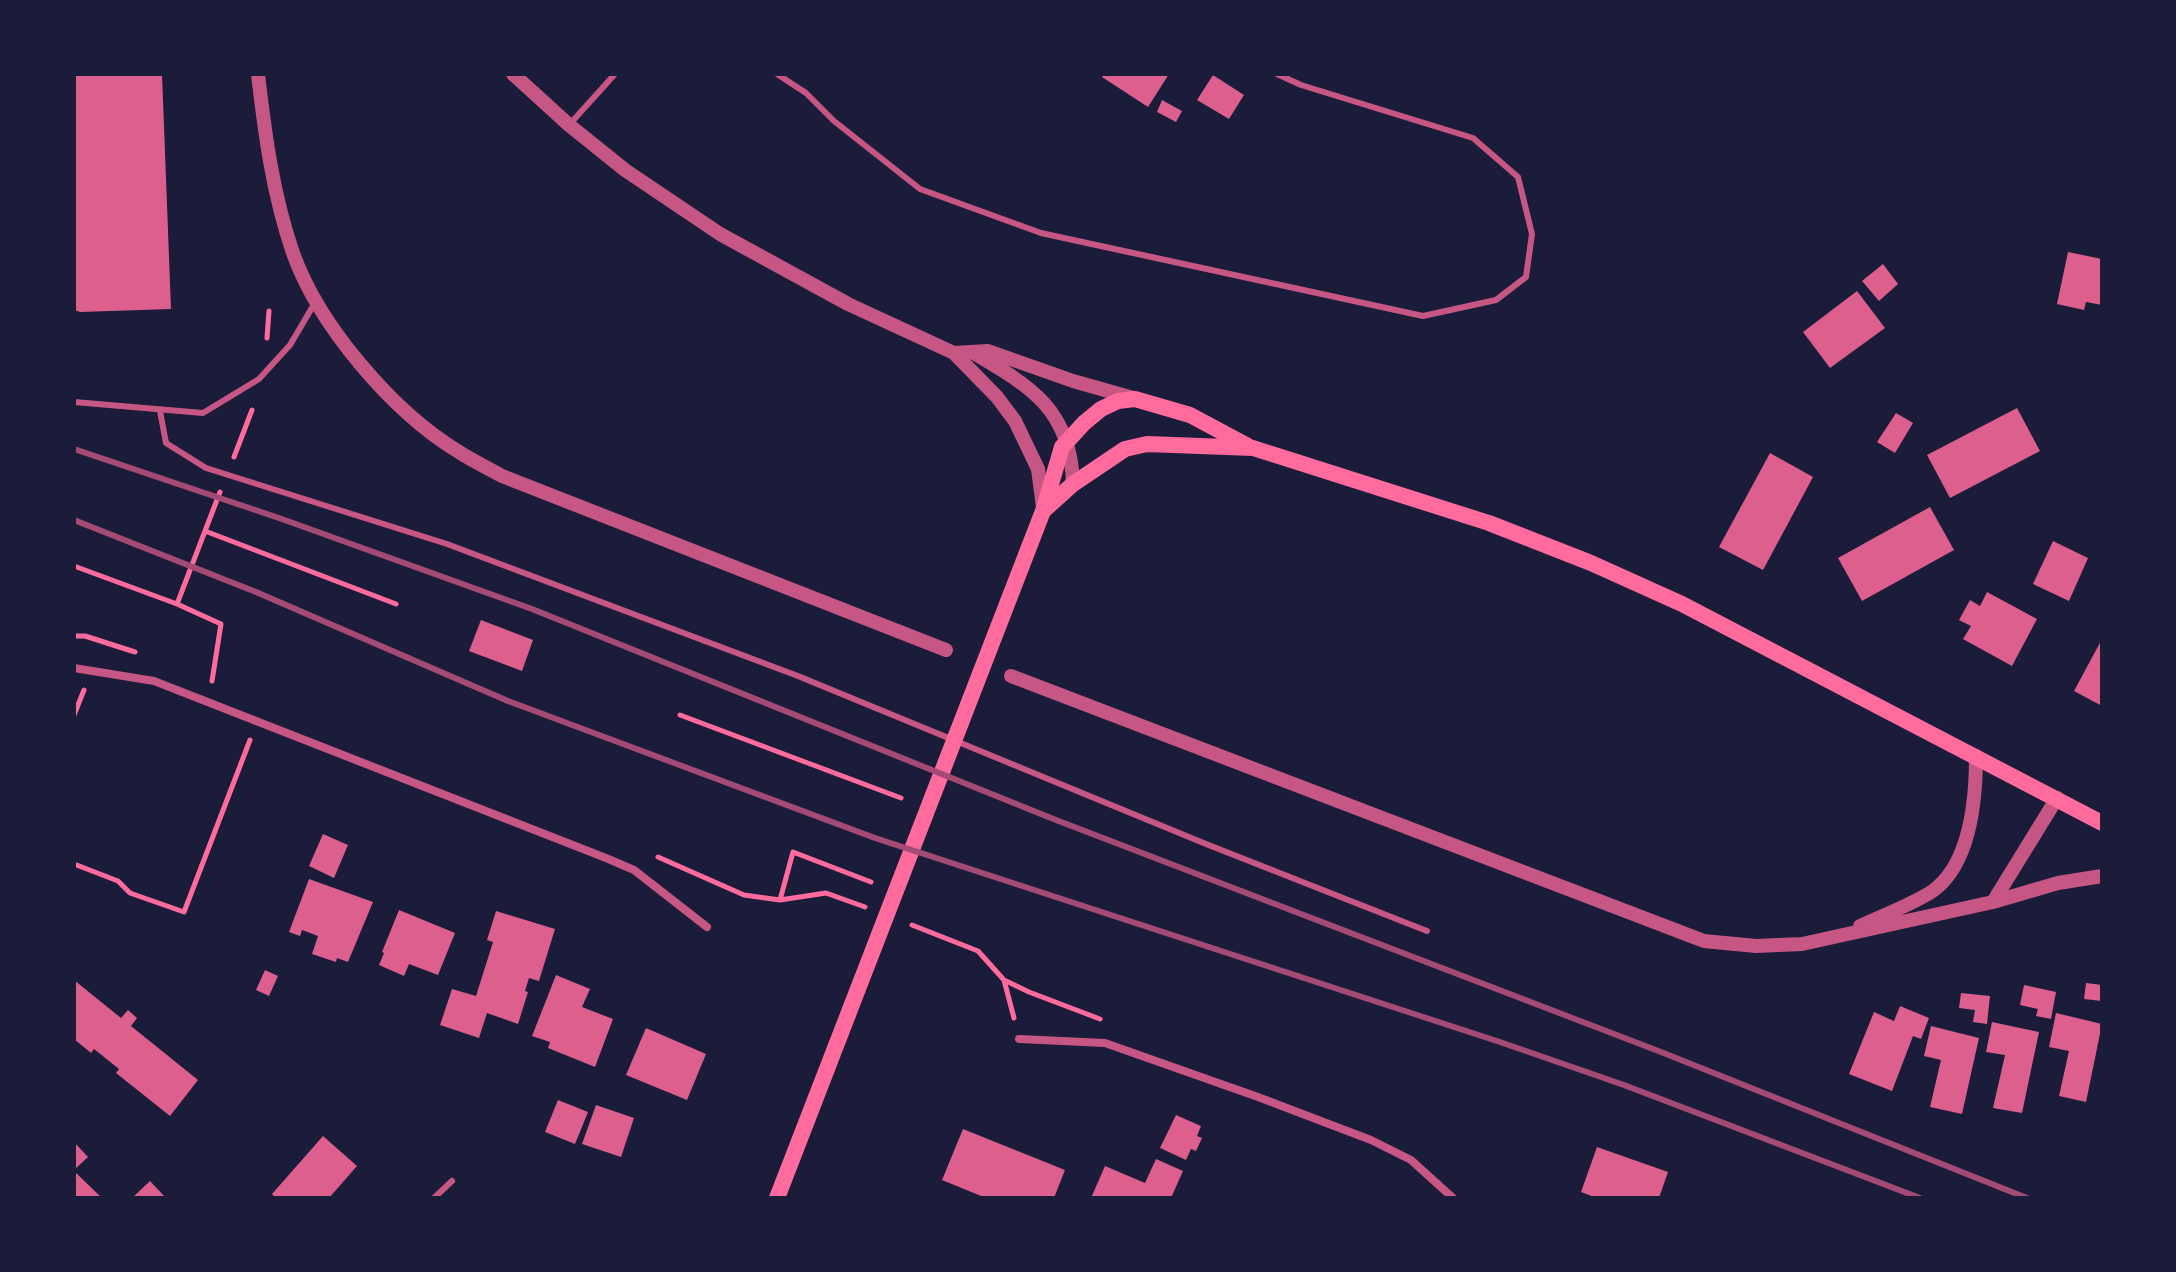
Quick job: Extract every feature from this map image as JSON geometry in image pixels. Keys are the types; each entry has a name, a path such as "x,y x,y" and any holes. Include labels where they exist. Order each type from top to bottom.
{"main road":[{"path":"777,1198 996,635 1043,511 1062,447 1101,409 1118,401 1135,399 1190,415 1253,448 1489,523 1591,563 1682,604 2102,823"},
{"path":"1043,511 1073,484 1125,449 1147,444 1253,448"}],"street":[{"path":"258,74 267,151 278,205 294,256 316,301 345,344 415,419 457,451 502,476 946,650"},
{"path":"515,75 569,125 625,170 720,234 848,304 954,353 997,397 1015,421 1038,469 1043,511"},
{"path":"954,353 988,351 1135,399"},
{"path":"972,352 1036,392 1067,441 1073,484"},
{"path":"74,668 154,681 634,870 707,927"},
{"path":"1011,676 1704,941 1756,946 1802,944 1993,902 2058,883 2102,876"},
{"path":"1838,936 1934,890 1960,858 1976,795 1976,756"},
{"path":"1993,902 2057,798"},
{"path":"1019,1039 1105,1043 1258,1097 1371,1140 1411,1160 1453,1198"}],"lane":[{"path":"569,125 615,74"},
{"path":"777,74 806,93 834,121 920,189 1041,233 1423,316 1496,300 1526,277 1532,234 1518,177 1473,138 1301,85 1277,74"},
{"path":"74,402 203,413 259,379 290,345 316,301"},
{"path":"160,411 166,443 206,468 447,544 798,676 1206,844 1427,931"},
{"path":"434,1198 452,1181"}],"path":[{"path":"233,460 253,408"},
{"path":"177,604 222,488"},
{"path":"205,531 396,604"},
{"path":"74,566 177,604 221,624 208,701"},
{"path":"74,636 85,636 142,654"},
{"path":"199,672 227,682"},
{"path":"680,715 901,798"},
{"path":"74,864 118,881 130,893 184,912 258,721"},
{"path":"780,900 793,852 871,882"},
{"path":"657,857 744,895 780,900 826,893 868,908"},
{"path":"909,924 978,951"},
{"path":"1004,980 1019,1039"}],"building":[{"path":"74,74 162,74 171,309 74,310"},
{"path":"1104,74 1169,74 1148,107 1102,77"},
{"path":"1213,75 1244,95 1229,119 1197,100"},
{"path":"1162,100 1182,111 1176,122 1157,112"},
{"path":"2068,252 2102,259 2102,305 2086,302 2084,310 2057,304"},
{"path":"1883,264 1898,284 1879,301 1862,281"},
{"path":"1857,291 1885,328 1830,368 1803,332"},
{"path":"2017,408 2040,451 1950,498 1927,455"},
{"path":"1896,413 1913,423 1895,453 1877,442"},
{"path":"1770,453 1813,477 1763,570 1719,547"},
{"path":"1930,507 1954,550 1862,601 1838,558"},
{"path":"2053,541 2088,558 2069,601 2033,584"},
{"path":"1987,592 2037,619 2012,666 1963,639 1971,626 1959,620 1970,600 1980,606"},
{"path":"481,620 533,640 522,671 469,651"},
{"path":"2102,639 2102,706 2074,691"},
{"path":"323,834 348,845 334,878 309,866"},
{"path":"309,879 373,902 348,962 337,958 336,962 312,954 318,936 302,930 300,936 289,932"},
{"path":"399,910 455,933 438,975 409,964 404,976 379,965"},
{"path":"496,911 555,929 539,981 529,978 518,1024 487,1013 479,1038 440,1025 452,989 476,996 493,942 487,940"},
{"path":"265,970 278,976 269,996 256,990"},
{"path":"556,975 590,989 582,1007 613,1019 595,1067 548,1048 550,1042 532,1036"},
{"path":"74,980 121,1018 128,1010 137,1018 131,1026 198,1080 170,1116 116,1073 119,1069 94,1049 91,1053 74,1039"},
{"path":"2086,983 2102,985 2102,1001 2084,999"},
{"path":"2024,985 2056,992 2051,1019 2036,1016 2038,1009 2020,1005"},
{"path":"1961,993 1990,996 1987,1024 1973,1022 1975,1010 1959,1008"},
{"path":"1900,1006 1929,1018 1921,1039 1913,1036 1892,1091 1849,1074 1874,1012 1894,1021"},
{"path":"2056,1013 2102,1024 2086,1102 2059,1096 2069,1051 2049,1047"},
{"path":"1992,1022 2039,1032 2022,1113 1993,1108 2005,1055 1986,1052"},
{"path":"1931,1026 1979,1038 1962,1114 1930,1107 1941,1060 1924,1056"},
{"path":"646,1028 706,1054 687,1100 626,1075"},
{"path":"558,1100 588,1112 575,1144 545,1132"},
{"path":"596,1105 634,1118 621,1157 582,1144"},
{"path":"1176,1115 1201,1126 1197,1136 1202,1138 1196,1151 1191,1149 1186,1160 1160,1148"},
{"path":"963,1129 1065,1170 1054,1198 986,1198 942,1180"},
{"path":"323,1136 357,1166 329,1198 276,1198 272,1194"},
{"path":"74,1142 88,1157 74,1170"},
{"path":"1597,1147 1668,1172 1659,1198 1597,1198 1581,1192"},
{"path":"1156,1159 1183,1171 1171,1198 1091,1198 1105,1166 1145,1183"},
{"path":"74,1171 102,1198 74,1198"},
{"path":"150,1181 166,1198 132,1198"}],"railway":[{"path":"74,449 279,518 532,609 1056,820 1661,1052 2027,1198"},
{"path":"74,520 256,592 508,701 875,838 1500,1042 1624,1085 1920,1198"}]}
